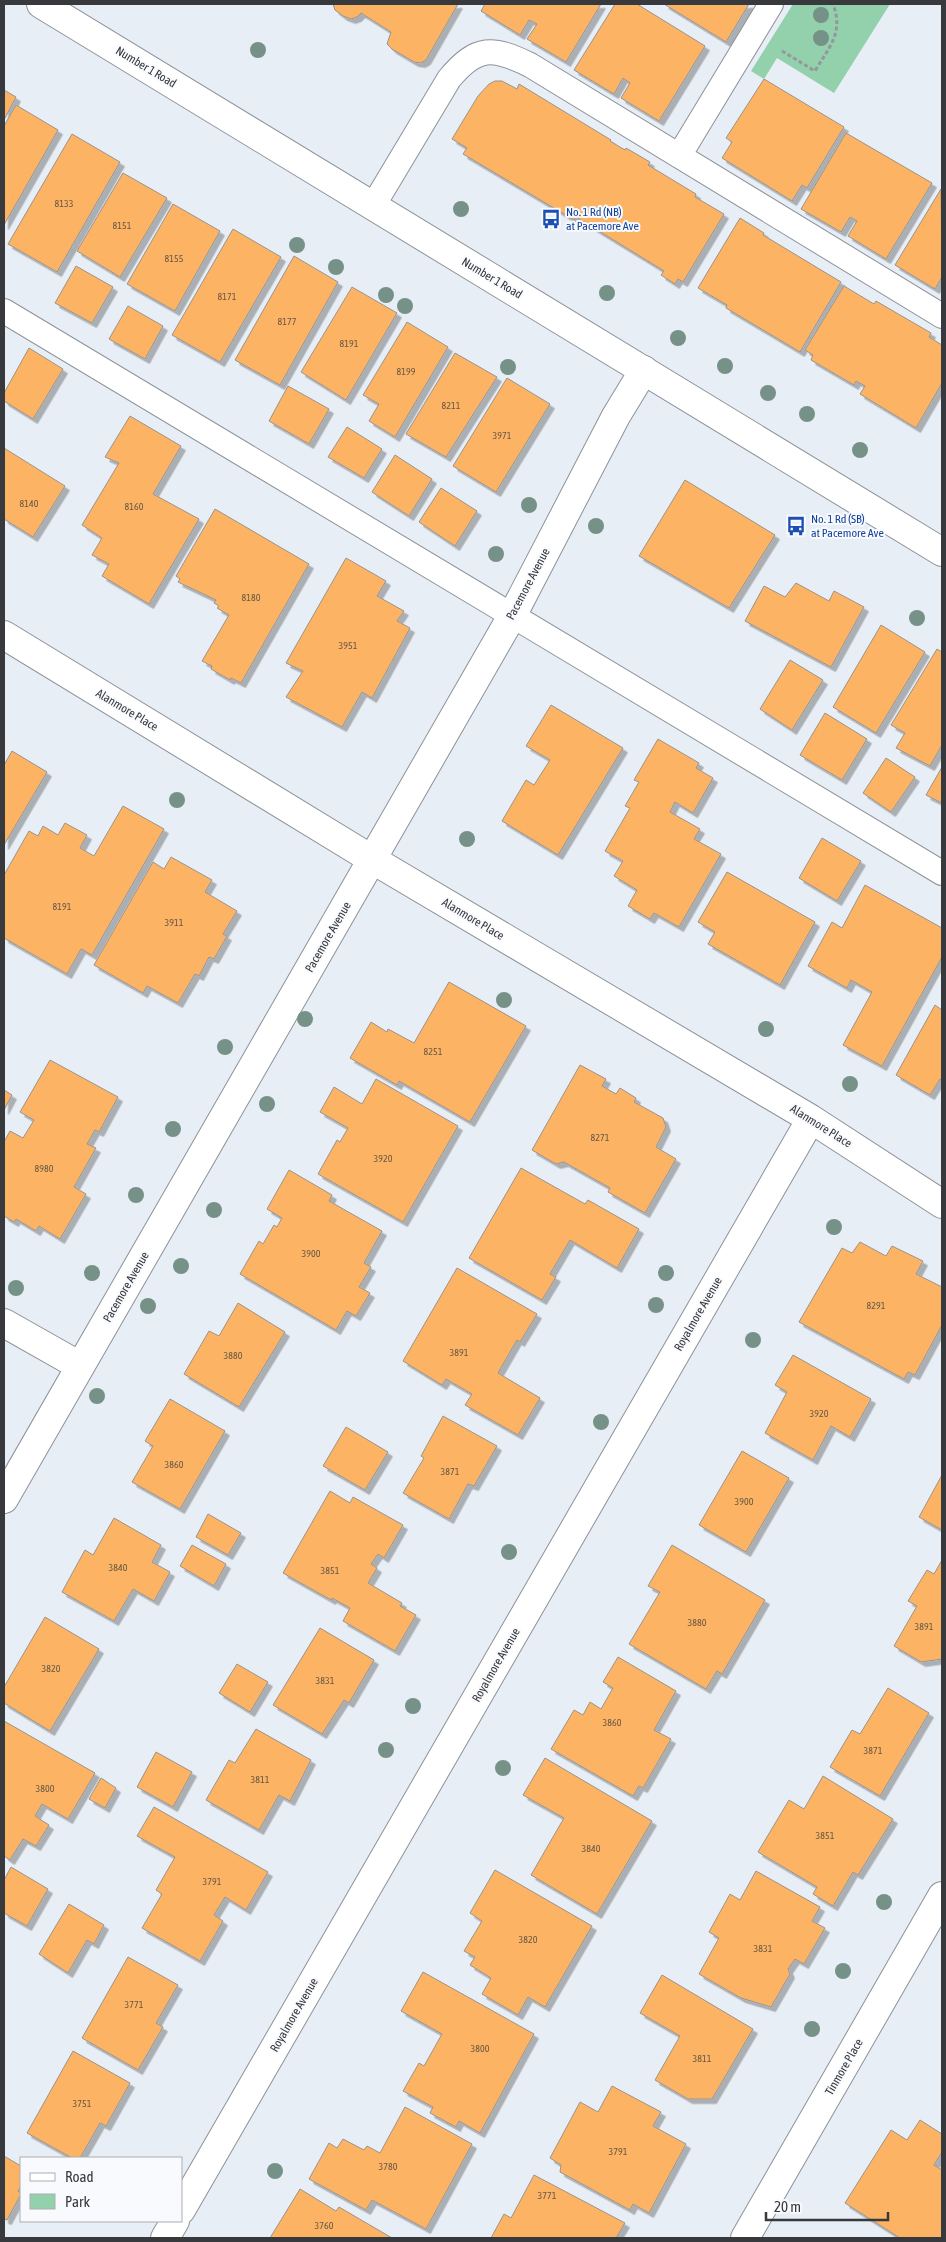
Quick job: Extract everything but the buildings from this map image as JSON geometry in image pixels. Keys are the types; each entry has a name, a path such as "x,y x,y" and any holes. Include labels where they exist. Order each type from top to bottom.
{"street":[{"name":"Number 1 Road","path":"41,4 942,552"},
{"name":"Pacemore Avenue","path":"4,1498 512,616 616,416 644,370"},
{"name":"Alanmore Place","path":"4,635 373,860 810,1119 942,1204"},
{"name":"Royalmore Avenue","path":"182,2208 810,1119"},
{"path":"4,1323 80,1366"},
{"name":"Tinmore Place","path":"745,2238 942,1896"},
{"path":"165,2238 174,2222"}],"lane":[{"path":"679,156 771,4"},
{"path":"373,206 449,79 466,62 486,52 496,51 505,53 530,65 942,316"},
{"path":"4,311 942,873"}],"path":[{"path":"741,54 763,68 776,47 815,71 838,31 837,15 833,4"}],"green space":[{"path":"793,4 890,4 834,93 777,58 764,79 751,71"}],"place":[{"name":"No. 1 Rd (NB) at Pacemore Ave","path":"551,219"},
{"name":"No. 1 Rd (SB) at Pacemore Ave","path":"796,526"}]}
